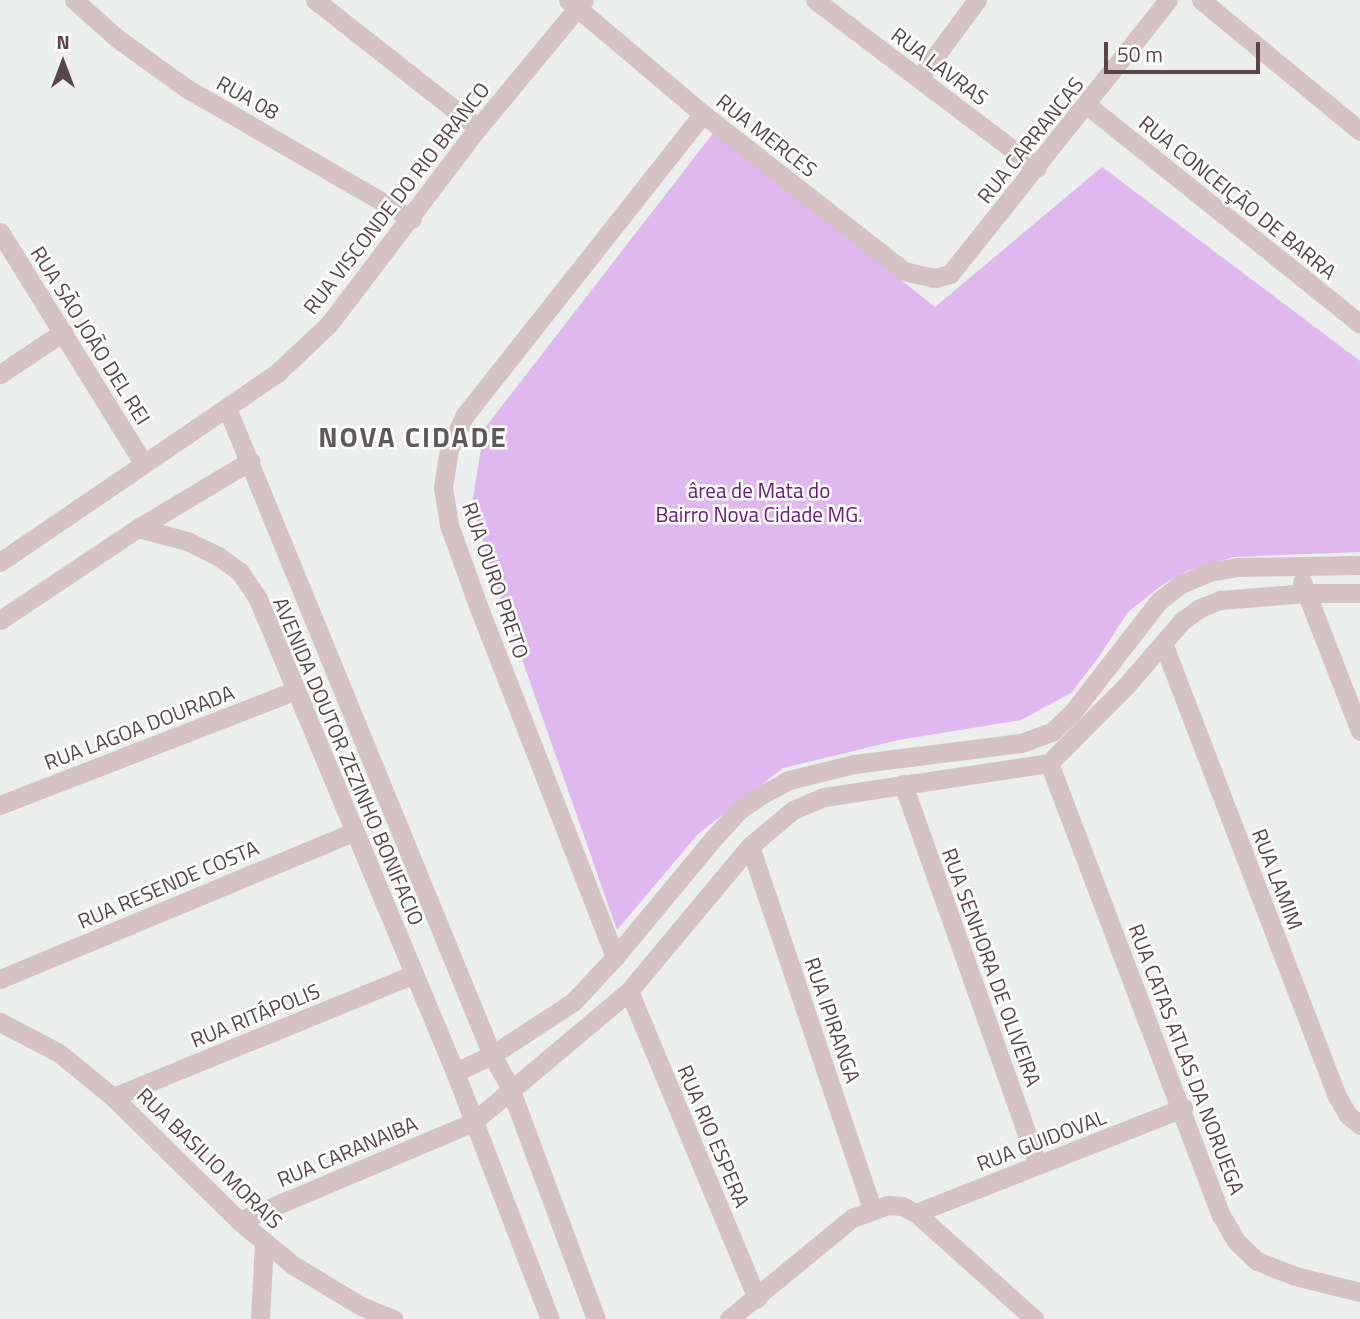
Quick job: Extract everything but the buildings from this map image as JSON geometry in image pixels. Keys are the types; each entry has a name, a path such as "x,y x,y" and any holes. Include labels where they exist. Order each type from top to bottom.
{"street":[{"name":"RUA 08","path":"74,0 118,39 186,88 412,219"},
{"path":"315,0 478,128"},
{"name":"RUA LAVRAS","path":"815,0 1037,168"},
{"path":"919,78 977,0"},
{"name":"RUA CARRANCAS","path":"950,274 1168,0"},
{"path":"1201,0 1360,131"},
{"name":"RUA VISCONDE DO RIO BRANCO","path":"227,408 277,373 328,324 577,3"},
{"name":"RUA MERCES","path":"577,3 703,114 904,271 935,278 950,274"},
{"name":"RUA CONCEIÇÃO DE BARRA","path":"1087,105 1360,324"},
{"name":"RUA OURO PRETO","path":"615,957 480,611 449,525 443,487 449,449 465,415 703,114"},
{"name":"RUA SÃO JOÃO DEL REI","path":"0,232 143,463"},
{"path":"0,374 63,332"},
{"path":"0,562 227,408"},
{"name":"AVENIDA DOUTOR ZEZINHO BONIFACIO","path":"227,408 492,1055 510,1088 596,1319"},
{"path":"0,620 138,528 250,461"},
{"name":"AVENIDA DOUTOR ZEZINHO BONIFACIO","path":"138,528 187,541 240,572 258,599 294,691 455,1072 550,1319"},
{"path":"455,1072 492,1055 573,1002 615,957 712,839 739,810 761,794 789,780 854,764 1021,743 1052,732 1072,713 1159,601 1181,584 1209,572 1237,567 1360,565"},
{"path":"1295,566 1360,731"},
{"path":"473,1122 510,1088 629,991 750,846 793,810 824,797 1049,763 1116,697 1182,621 1200,608 1220,600 1307,593 1360,593"},
{"name":"RUA LAMIM","path":"1163,643 1337,1096 1348,1115 1360,1125"},
{"name":"RUA LAGOA DOURADA","path":"0,805 294,691"},
{"name":"RUA CATAS ATLAS DA NORUEGA","path":"1049,763 1183,1108 1221,1215 1236,1241 1257,1261 1295,1276 1360,1292"},
{"name":"RUA SENHORA DE OLIVEIRA","path":"902,784 1038,1165"},
{"name":"RUA RESENDE COSTA","path":"0,979 353,832"},
{"name":"RUA IPIRANGA","path":"750,846 872,1208"},
{"name":"RUA RITÁPOLIS","path":"113,1097 414,974"},
{"name":"RUA RIO ESPERA","path":"629,991 757,1298"},
{"name":"RUA BASILIO MORAIS","path":"0,1022 59,1054 113,1097 239,1221 293,1265 361,1307 394,1319"},
{"name":"RUA GUIDOVAL","path":"916,1213 1183,1108"},
{"name":"RUA CARANAIBA","path":"239,1221 473,1122"},
{"path":"729,1319 852,1218 872,1208 902,1206 916,1213 1034,1319"},
{"path":"260,1319 264,1242"}],"green space":[{"name":"ârea de Mata do Bairro Nova Cidade MG.","path":"714,132 935,307 1102,167 1360,361 1360,552 1234,557 1187,571 1162,585 1128,612 1071,693 1021,720 899,740 783,768 698,834 617,930 496,585 472,505 484,429"}],"district":[{"name":"NOVA CIDADE","path":"413,437"}]}
